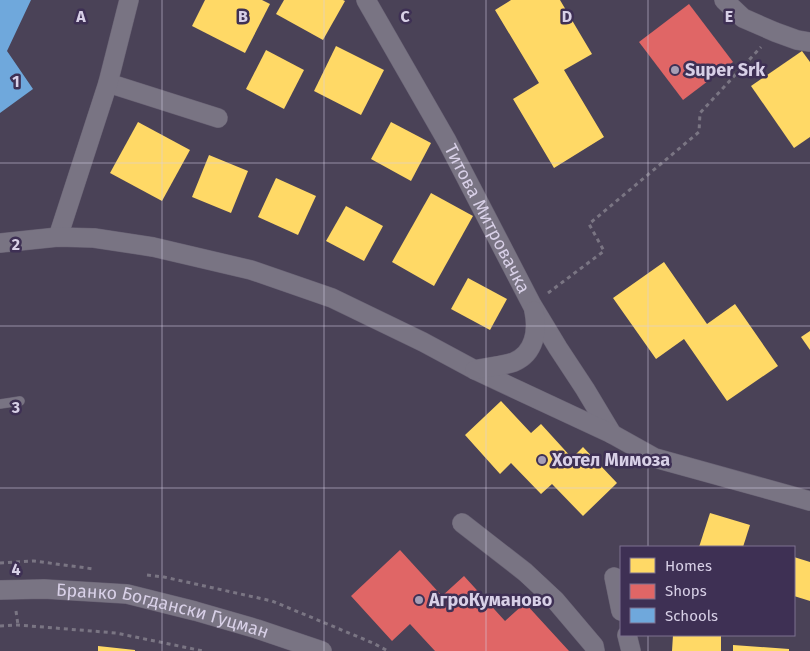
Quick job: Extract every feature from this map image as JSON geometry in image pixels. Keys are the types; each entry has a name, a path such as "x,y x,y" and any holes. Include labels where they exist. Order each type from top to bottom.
{"street":[{"path":"58,236 108,82 128,0"},
{"name":"Титова Митровачка","path":"366,0 447,141 532,305 612,434"},
{"path":"724,0 744,18 775,32 810,42"},
{"path":"108,82 218,118"},
{"path":"0,243 58,236 94,238 153,247 251,270 332,298 476,370 612,434 655,458 810,501"},
{"path":"476,370 514,362 530,348 536,332 532,305"},
{"path":"462,524 525,572 555,600 594,646 595,651"},
{"path":"614,577 620,606"},
{"name":"Бранко Богдански Гуцман","path":"0,590 127,594 257,628 322,651"},
{"path":"627,636 630,651"}],"lane":[{"path":"0,404 20,401"}],"path":[{"path":"532,305 604,251 589,224 700,132 700,113 775,32"},
{"path":"0,626 18,625 116,633 203,651"}],"building: Homes":[{"path":"205,0 262,0 270,4 245,53 192,26"},
{"path":"284,0 345,1 323,40 276,14"},
{"path":"511,0 560,0 592,54 564,70 604,137 554,168 513,99 539,83 495,10"},
{"path":"336,46 384,70 361,115 314,91"},
{"path":"266,50 304,70 284,109 246,89"},
{"path":"802,51 810,62 810,137 794,148 751,86"},
{"path":"138,122 190,150 162,201 110,173"},
{"path":"391,122 431,143 411,181 371,159"},
{"path":"209,155 248,171 231,213 192,197"},
{"path":"276,178 316,196 298,235 258,217"},
{"path":"431,193 473,216 434,286 392,262"},
{"path":"346,206 383,226 364,261 326,241"},
{"path":"664,262 707,324 735,304 778,366 727,401 684,339 656,359 613,298"},
{"path":"468,278 507,299 490,330 451,309"},
{"path":"810,331 810,350 801,337"},
{"name":"Хотел Мимоза","path":"501,401 531,433 541,424 572,458 583,447 617,483 583,516 552,484 541,494 511,463 500,474 465,435"},
{"path":"710,513 750,525 743,546 699,546"},
{"path":"795,557 810,562 810,601 795,596"},
{"path":"673,636 721,636 721,651 672,651"},
{"path":"733,645 789,649 789,651 733,651"},
{"path":"98,646 135,650 135,651 98,651"}],"building: Shops":[{"path":"689,4 733,62 683,100 639,42"},
{"name":"АгроКуманово","path":"400,550 442,596 464,576 505,621 525,603 569,651 435,651 410,624 392,641 351,596"}],"building: Schools":[{"path":"0,0 31,0 7,51 33,89 0,113"}],"place":[{"name":"Super Srk","path":"675,70"},
{"name":"Хотел Мимоза","path":"542,460"},
{"name":"АгроКуманово","path":"419,600"}]}
